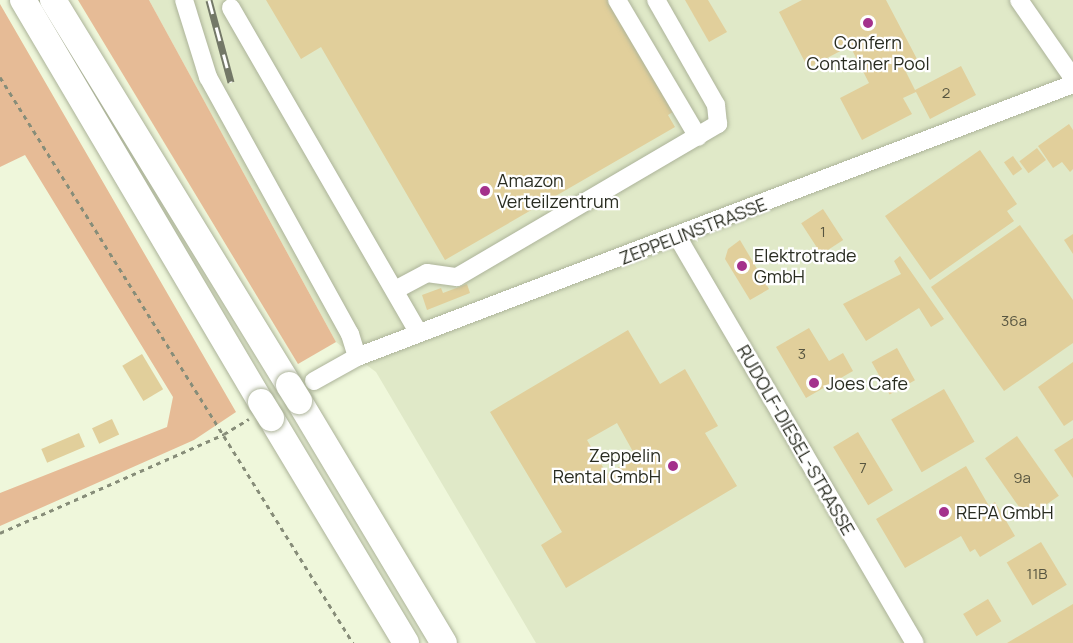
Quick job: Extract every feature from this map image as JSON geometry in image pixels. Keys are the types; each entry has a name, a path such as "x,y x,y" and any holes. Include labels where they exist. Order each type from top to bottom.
{"highway":[{"path":"23,0 406,643"},
{"path":"53,0 301,389 444,643"}],"street":[{"path":"184,0 208,77 350,334 357,357"},
{"path":"617,0 698,137"},
{"path":"397,289 427,273 458,277 718,124 720,113 656,0"},
{"path":"1019,0 1073,78"},
{"path":"231,9 397,289 419,333"},
{"name":"ZEPPELINSTRASSE","path":"301,389 357,357 1073,84"},
{"name":"RUDOLF-DIESEL-STRASSE","path":"677,236 915,643"}],"path":[{"path":"0,77 353,643"},
{"path":"0,533 224,434 245,422"}],"shaded area":[{"path":"78,0 149,0 336,342 298,364"},
{"path":"149,0 1073,0 1073,643 536,643 376,372 336,342"},
{"path":"0,4 236,412 194,440 0,526 0,493 167,427 173,397 25,155 0,167"}],"building":[{"name":"Amazon Verteilzentrum","path":"266,0 612,0 676,110 668,115 675,127 445,260 321,47 301,59"},
{"path":"685,0 708,0 727,32 709,42"},
{"path":"802,0 886,0 917,59 903,66 915,90 961,66 976,95 930,119 916,92 903,98 912,114 862,140 840,98 869,83 850,46 808,68 779,12"},
{"path":"1069,124 1073,130 1073,169 1070,172 1062,162 1053,168 1038,146"},
{"path":"1037,148 1046,160 1028,173 1019,161"},
{"path":"980,150 1017,204 1007,211 1014,221 930,280 885,216"},
{"path":"1013,156 1022,169 1013,175 1004,162"},
{"path":"823,209 843,240 821,254 801,223"},
{"path":"1020,225 1073,300 1073,343 1004,391 931,287"},
{"path":"1073,234 1073,254 1064,240"},
{"name":"Elektrotrade GmbH","path":"740,240 769,289 750,300 725,259 728,249"},
{"path":"900,256 944,319 931,327 919,308 866,341 843,304 901,274 894,261"},
{"path":"467,284 470,293 427,310 422,295 441,288 443,293"},
{"path":"809,328 829,361 843,353 853,371 806,398 776,347"},
{"name":"Zeppelin Rental GmbH","path":"628,330 660,384 685,369 718,426 705,433 737,486 566,588 541,545 562,532 490,412","holes":["617,423 636,457 607,474 587,440"]},
{"path":"897,348 915,380 890,394 872,362"},
{"path":"142,354 163,389 143,401 122,366"},
{"path":"1073,362 1073,420 1064,426 1038,387"},
{"path":"944,389 974,442 922,472 891,420"},
{"path":"112,419 119,434 99,444 92,428"},
{"path":"858,432 893,490 868,505 833,447"},
{"path":"79,433 85,447 47,463 41,449"},
{"path":"1017,436 1059,496 1027,518 985,458"},
{"path":"1073,438 1073,478 1054,450"},
{"name":"REPA GmbH","path":"966,466 989,506 995,502 1015,536 980,557 975,549 970,552 961,536 905,568 876,519"},
{"path":"1041,542 1067,585 1032,605 1007,563"},
{"path":"988,599 1001,621 977,636 963,614"},
{"path":"1073,604 1073,643 1007,643"}],"railway":[{"path":"209,0 231,82"}],"place":[{"name":"Confern Container Pool","path":"868,23"},
{"name":"Amazon Verteilzentrum","path":"485,191"},
{"name":"Elektrotrade GmbH","path":"742,266"},
{"name":"Joes Cafe","path":"814,383"},
{"name":"Zeppelin Rental GmbH","path":"673,466"},
{"name":"REPA GmbH","path":"944,512"}]}
